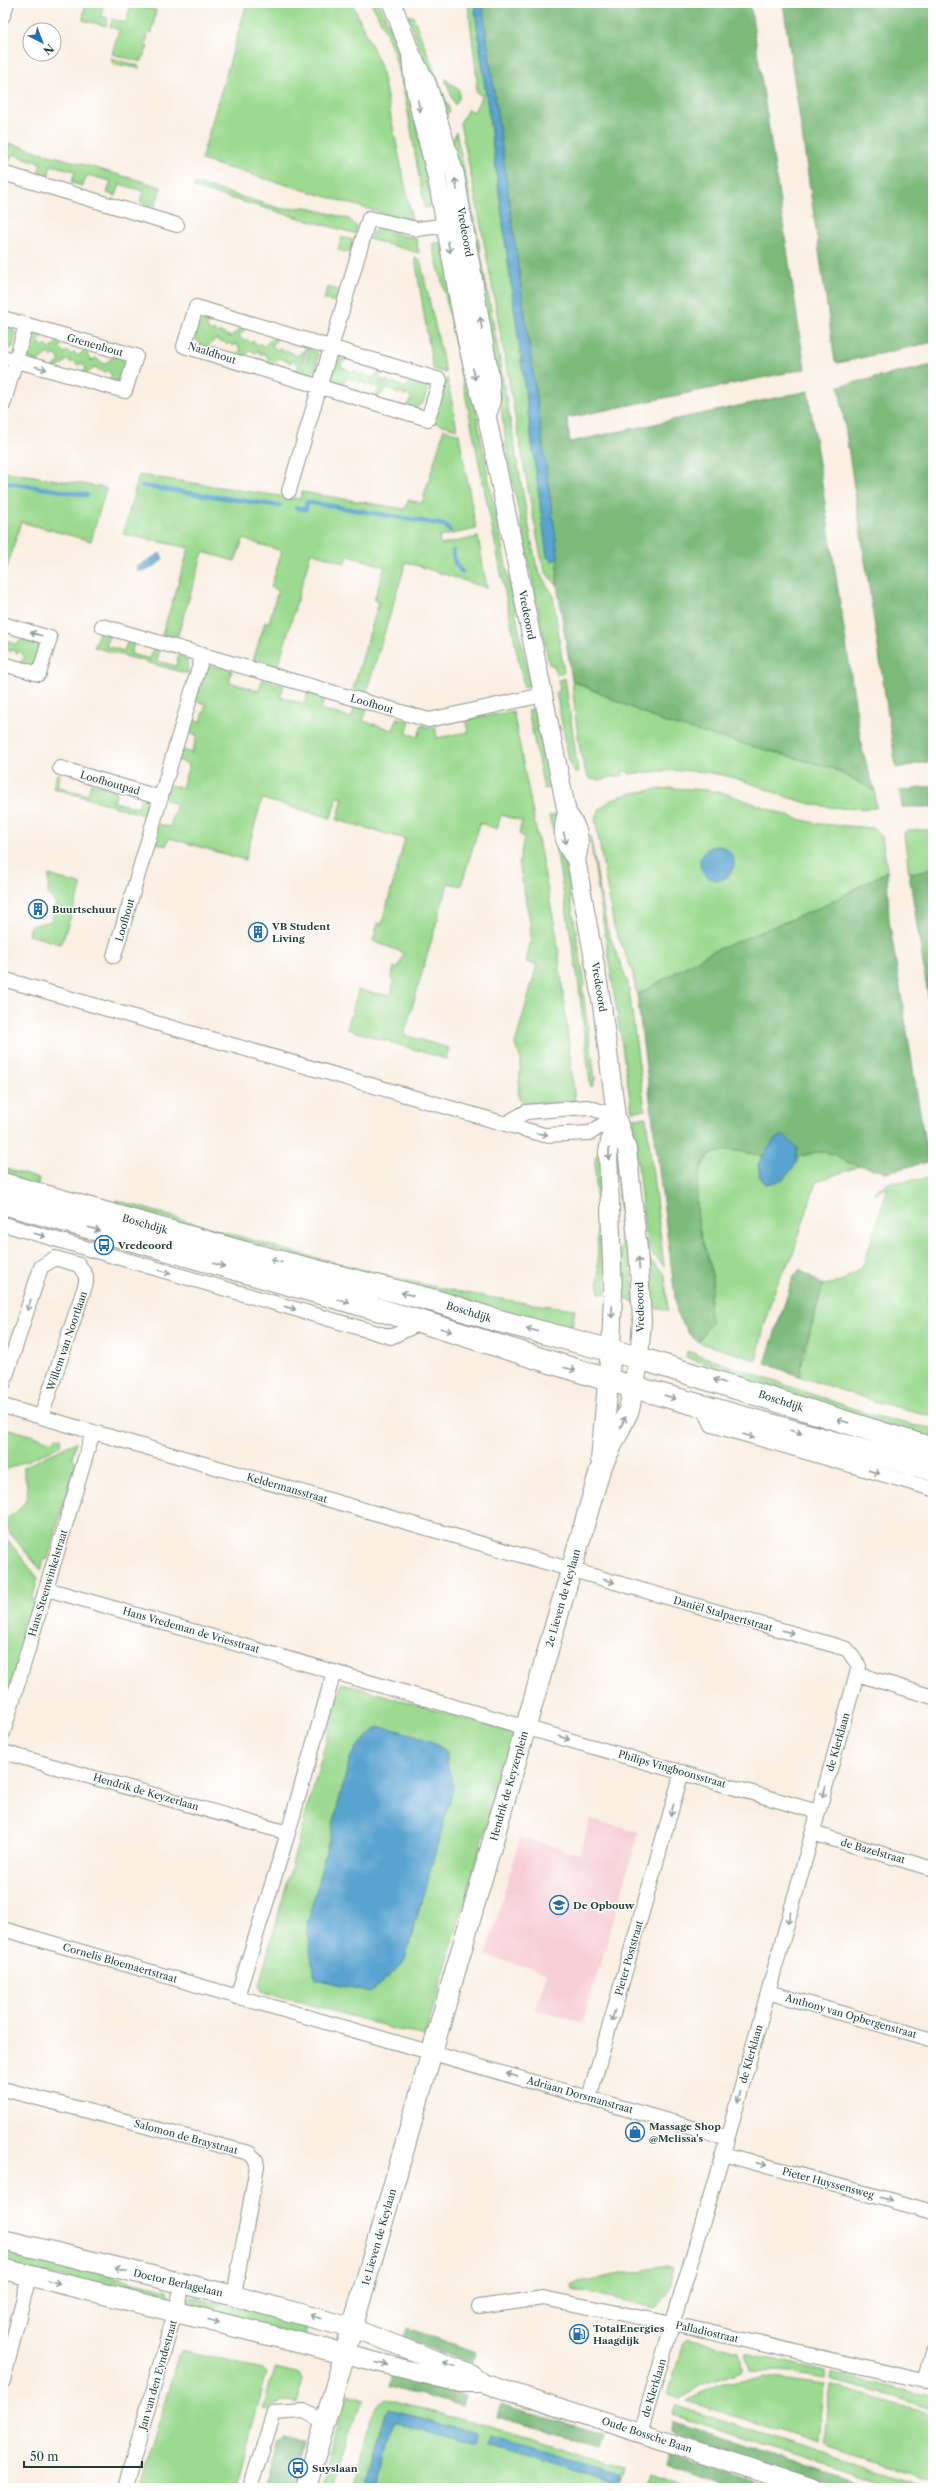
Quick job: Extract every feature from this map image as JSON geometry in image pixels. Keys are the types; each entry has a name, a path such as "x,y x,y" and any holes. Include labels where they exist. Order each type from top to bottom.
{"main road":[{"name":"Boschdijk","path":"3,1184 242,1252 435,1301 492,1319 640,1358 933,1449"},
{"name":"Boschdijk","path":"3,1203 422,1322 608,1380 933,1470"},
{"name":"2e Lieven de Keylaan","path":"600,1470 611,1350"},
{"name":"2e Lieven de Keylaan","path":"526,1727 600,1470 629,1410 640,1358"},
{"name":"Hendrik de Keyzerplein","path":"432,2052 526,1727"},
{"name":"1e Lieven de Keylaan","path":"306,2488 432,2052"},
{"name":"Doctor Berlagelaan","path":"3,2240 234,2296 352,2328"},
{"path":"3,2269 345,2354"}],"street":[{"path":"3,16 7,3"},
{"name":"Vredeoord","path":"392,3 411,54 427,84 442,132 464,222 490,378 491,400 487,417"},
{"name":"Vredeoord","path":"411,54 412,75 437,178 444,226 476,383 487,417 568,813 562,828 568,850 576,859 602,1005 616,1116 628,1149 638,1249 642,1321 640,1358"},
{"path":"3,173 178,225"},
{"path":"289,491 369,218 409,228 444,226 464,222"},
{"name":"Naaldhout","path":"196,307 440,380 428,419 319,386 184,346 196,307"},
{"name":"Grenenhout","path":"3,318 136,356 125,391 9,359"},
{"path":"3,405 9,359 26,325"},
{"path":"3,624 50,638 39,674 3,664"},
{"name":"Loofhout","path":"102,626 429,720 543,696"},
{"name":"Loofhout","path":"114,956 203,654"},
{"name":"Loofhoutpad","path":"60,768 161,798"},
{"path":"3,979 544,1135 590,1133 616,1116"},
{"path":"505,1124 526,1112 588,1107 616,1116"},
{"name":"Vredeoord","path":"611,1350 613,1293 608,1151 616,1116"},
{"path":"3,1224 391,1337 422,1322"},
{"name":"Willem van Noortlaan","path":"3,1385 41,1268 55,1258 79,1265 86,1276 86,1284 41,1417"},
{"name":"Keldermansstraat","path":"3,1406 571,1570"},
{"path":"703,1406 712,1425 933,1489"},
{"name":"Hans Steenwinkelstraat","path":"3,1733 93,1432"},
{"name":"Daniël Stalpaertstraat","path":"571,1570 847,1649 859,1666 857,1674"},
{"name":"Hans Vredeman de Vriesstraat","path":"47,1589 334,1672"},
{"path":"334,1672 288,1833 237,1997 432,2052"},
{"name":"Hendrik de Keyzerplein","path":"334,1672 526,1727"},
{"path":"857,1674 933,1696"},
{"name":"de Klerklaan","path":"640,2433 728,2138 857,1674"},
{"name":"Philips Vingboonsstraat","path":"526,1727 818,1812"},
{"name":"Hendrik de Keyzerlaan","path":"3,1752 288,1833"},
{"name":"Pieter Poststraat","path":"590,2098 682,1772"},
{"name":"de Bazelstraat","path":"812,1834 933,1869"},
{"name":"Cornelis Bloemaertstraat","path":"3,1928 237,1997"},
{"name":"Anthony van Opbergenstraat","path":"768,1992 933,2040"},
{"name":"Adriaan Dorsmanstraat","path":"432,2052 728,2138"},
{"name":"Salomon de Braystraat","path":"3,2089 249,2154 256,2160 258,2166 234,2296"},
{"name":"Pieter Huyssensweg","path":"723,2154 933,2212"},
{"path":"3,2381 29,2276"},
{"name":"Jan van den Eyndestraat","path":"125,2488 183,2284"},
{"name":"Palladiostraat","path":"479,2307 543,2298 673,2324 929,2382"},
{"name":"Oude Bossche Baan","path":"352,2328 470,2373 483,2383"},
{"path":"929,2382 933,2352"},
{"name":"Oude Bossche Baan","path":"345,2354 460,2383 483,2383 811,2488"},
{"path":"250,2488 274,2413 304,2411 325,2422"}],"shaded area":[{"name":"De Opbouw","path":"590,1819 639,1833 583,2022 535,2009 546,1973 486,1955 520,1837 580,1854"}],"green space":[{"path":"85,3 104,3 101,16 108,18 106,26 83,20"},
{"path":"131,3 145,4 144,7 156,10 152,33 149,32 145,46 148,47 141,62 112,54 119,30 110,27 112,19 126,23"},
{"path":"247,3 352,3 380,64 412,219 403,219 201,160"},
{"path":"371,3 379,3 381,6 405,67 432,206 425,208 400,77 393,51"},
{"path":"468,3 474,3 547,557 556,560 558,555 557,585 546,573 542,562 472,178 460,123 468,109 474,112 482,96 476,92 477,79"},
{"path":"482,3 750,3 805,369 567,418 570,442 808,391 862,749 875,791 832,768 663,722 572,680 557,585 558,555"},
{"path":"783,3 933,3 933,342 838,363 835,361"},
{"path":"408,16 413,16 450,111 444,118"},
{"path":"111,58 139,66 139,68 113,64"},
{"path":"445,79 459,90 459,98 455,105"},
{"path":"456,132 488,293 536,564 540,574 553,595 564,673 557,675 554,666 549,664 509,463 497,379 451,145"},
{"path":"9,143 161,187 155,207 140,202 143,191 120,184 116,196 107,193 111,181 87,175 83,186 72,183 75,171 51,165 48,176 38,174 41,163 12,154 8,165 3,163"},
{"path":"195,183 282,209 306,207 349,219 356,226 356,234 194,188"},
{"path":"379,229 409,237 415,236 419,253 369,239 373,232"},
{"path":"342,237 353,240 350,253 338,250"},
{"path":"441,242 454,290 485,461 530,685 524,687 445,293 432,244"},
{"path":"415,258 420,260 446,373 433,369"},
{"path":"328,287 339,290 336,302 324,299"},
{"path":"208,319 213,320 206,326 211,332 214,330 218,334 220,332 231,337 241,328 246,329 239,336 244,341 247,339 251,343 253,341 258,345 260,343 263,347 274,337 278,338 272,345 277,350 279,348 283,352 286,350 297,356 308,347 299,375 292,373 299,367 293,361 291,363 280,358 270,367 263,365 269,359 264,353 261,355 258,351 255,353 251,350 242,359 234,356 241,350 236,344 233,346 229,343 227,345 223,341 220,342 216,339 206,348 201,345 197,341 195,333 199,325"},
{"path":"3,323 11,327 15,338 13,347 3,352"},
{"path":"37,334 45,335 38,341 43,347 46,345 50,349 60,339 66,341 59,347 64,353 67,351 71,355 74,352 78,356 88,347 93,349 87,355 92,361 95,358 105,364 115,355 125,362 124,375 118,382 106,382 112,376 107,370 104,373 95,367 84,376 79,375 86,368 81,363 78,365 74,361 71,363 68,359 58,368 53,367 60,361 55,354 52,357 48,353 38,363 29,358 27,352 29,342"},
{"path":"310,348 318,354 316,370 308,376 302,376"},
{"path":"345,358 347,359 340,365 353,373 355,370 359,375 362,373 372,378 382,369 386,370 379,377 385,382 387,380 391,384 394,382 405,388 414,378 423,381 427,391 423,403 415,408 406,406 412,399 407,394 405,396 401,392 398,394 388,388 378,398 374,396 380,390 375,385 372,387 368,383 366,385 362,381 359,383 355,379 353,381 349,377 338,386 334,384 330,376 334,362"},
{"path":"933,365 933,761 896,768 839,386"},
{"path":"447,378 457,429 433,422"},
{"path":"444,429 459,434 476,529 439,537 440,545 478,537 487,588 406,562 366,693 353,689 379,602 374,600 385,567 348,555 345,563 311,552 278,667 253,661 265,622 269,622 278,590 271,587 282,551 243,539 235,561 203,552 177,638 162,635 189,548 123,534 139,475 300,499 302,492 405,509 408,500 422,503"},
{"path":"3,471 106,488 91,541 21,522 3,580"},
{"path":"99,632 109,635 106,646 124,651 128,640 134,642 131,654 150,659 154,647 160,649 157,661 176,666 179,654 187,660 188,674 94,647"},
{"path":"27,635 39,642 40,649 36,659 27,666 18,664 25,657 19,651 17,653 13,650 10,652 6,648 3,651 3,642 7,640 16,645"},
{"path":"211,666 232,670 229,682 259,691 262,679 284,686 280,697 304,704 308,692 325,697 321,709 351,718 355,706 367,709 363,721 393,730 397,718 410,721 406,733 418,737 422,725 428,727 435,726 437,738 468,732 466,720 513,711 557,938 575,1102 525,1104 518,1097 521,1060 515,1044 537,965 526,962 531,939 530,922 519,863 524,837 519,834 522,821 501,815 497,829 480,823 461,886 448,883 404,1035 449,1048 446,1059 347,1029 358,990 391,996 394,980 391,980 394,967 398,969 404,953 373,941 378,923 382,924 405,839 337,820 343,798 337,797 331,818 262,799 245,860 169,838 166,846 153,842 158,824 170,827 177,804 165,800 170,785 182,788 189,764 177,760 180,749 192,753 197,735 185,732 189,718 201,722 206,704 194,700 204,671"},
{"path":"565,678 578,771 576,774 570,765 556,692 560,690 558,680"},
{"path":"572,681 663,722 832,768 875,791 876,808 838,808 819,806 790,798 738,779 706,772 673,771 629,774 628,771 622,771 623,775 599,780 590,779 586,773 580,748"},
{"path":"534,709 550,788 544,789 528,710"},
{"path":"57,774 60,775 57,786 88,795 91,783 117,791 114,802 138,808 141,797 150,804 147,816 53,788"},
{"path":"933,786 933,807 902,807 899,791"},
{"path":"671,788 709,790 727,794 794,818 819,824 874,828 882,837 887,871 824,906 709,953 637,995 632,970 614,927 595,818 600,809 607,803 627,794"},
{"path":"556,815 560,835 554,836 549,816"},
{"path":"907,830 933,830 933,869 909,873 904,833"},
{"path":"590,836 607,929 628,983 645,1110 632,1111"},
{"path":"561,842 585,985 582,986 595,1079 592,1087 590,1084 578,979 555,843"},
{"path":"933,869 933,1028 909,873"},
{"path":"887,871 889,920 928,1162 886,1172 846,1162 834,1154 823,1152 797,1157 797,1148 774,1141 763,1156 739,1151 721,1151 708,1158 702,1166 699,1177 697,1188 697,1213 700,1232 711,1270 712,1282 709,1309 712,1321 698,1342 689,1334 677,1313 637,995 709,953 824,906"},
{"path":"49,875 82,885 61,944 28,935 31,926 51,921 57,905 48,894"},
{"path":"646,1117 664,1266 649,1251 646,1243 633,1118"},
{"path":"618,1147 635,1302 621,1298 621,1223 616,1149"},
{"path":"732,1150 763,1156 758,1164 760,1177 797,1163 797,1157 815,1152 829,1153 859,1166 816,1182 791,1260 773,1295 756,1360 698,1342 712,1321 709,1304 712,1275 701,1237 697,1212 697,1188 702,1167 707,1158 716,1152"},
{"path":"596,1155 601,1155 606,1294 599,1293 595,1159"},
{"path":"3,1168 39,1179 37,1188 3,1180"},
{"path":"931,1178 933,1193 933,1416 877,1402 801,1377 801,1366 823,1285 841,1282 864,1264 888,1187 874,1194 875,1191 888,1183"},
{"path":"116,1200 286,1250 400,1279 516,1302 575,1309 571,1331 495,1312 115,1205"},
{"path":"647,1256 665,1275 668,1310 650,1306"},
{"path":"800,1269 823,1285 802,1356 801,1377 765,1363 793,1278"},
{"path":"687,1351 872,1415 912,1425 933,1428 933,1441 686,1357"},
{"path":"3,1427 54,1442 56,1437 61,1438 62,1442 60,1446 3,1471"},
{"path":"76,1442 72,1458 76,1461 48,1559 44,1559 41,1570 11,1535 3,1521 18,1511 26,1497 27,1485 24,1467"},
{"path":"3,1534 38,1578 32,1600 36,1601 3,1717"},
{"path":"342,1683 514,1733 425,2037 261,1991 259,1985","holes":["446,1751 448,1768 454,1786 373,1990 371,1992 316,1979"]},
{"path":"3,2249 168,2290 171,2297 169,2301 3,2264"},
{"path":"666,2266 672,2268 671,2285 667,2296 656,2308 573,2289 572,2283"},
{"path":"191,2297 307,2324 305,2337 188,2307 187,2301"},
{"path":"407,2328 476,2352 471,2363 403,2339"},
{"path":"688,2339 739,2351 743,2372 703,2385 679,2399 668,2395 683,2343"},
{"path":"182,2351 263,2369 267,2373 235,2488 140,2488 178,2355"},
{"path":"745,2353 825,2371 824,2379 791,2373 750,2371"},
{"path":"275,2368 300,2374 303,2378 297,2403 282,2402 267,2410 263,2409"},
{"path":"831,2373 933,2397 933,2410 896,2397 830,2380"},
{"path":"392,2375 465,2395 462,2406 389,2386"},
{"path":"765,2377 824,2385 819,2443 687,2401 719,2385"},
{"path":"830,2385 933,2415 933,2480 825,2445"},
{"path":"347,2394 365,2399 349,2430 329,2488 320,2488"},
{"path":"384,2399 490,2427 625,2468 619,2488 375,2488 394,2422 477,2445 478,2434 389,2409 385,2413 363,2488 351,2488 368,2426 378,2404","holes":["492,2437 616,2483 488,2446"]},
{"path":"500,2405 604,2434 600,2446 497,2417"},
{"path":"676,2406 933,2488 902,2488 673,2415"},
{"path":"671,2421 879,2488 840,2488 677,2436 670,2432"},
{"path":"284,2437 302,2443 295,2469 300,2471 295,2488 263,2488 277,2441"},
{"path":"668,2454 773,2488 731,2488 665,2466"},
{"path":"649,2475 688,2488 645,2488"}],"water":[{"path":"474,3 482,3 558,555 556,560 552,561 547,557"},
{"path":"160,553 163,558 158,564 148,569 137,571 138,566"},
{"path":"714,846 720,846 724,847 731,853 734,863 733,870 727,877 720,880 714,880 710,879 703,873 700,866 700,860 701,856 707,849"},
{"path":"784,1135 797,1148 797,1163 782,1181 766,1184 760,1177 758,1164 774,1140"},
{"path":"377,1728 403,1731 424,1738 441,1747 446,1751 448,1768 454,1786 405,1960 400,1967 371,1992 316,1979 313,1972 307,1925 350,1758 356,1748"},
{"path":"389,2409 478,2434 477,2445 394,2422 375,2488 363,2488 385,2413"},
{"path":"491,2437 620,2474 621,2479 616,2483 488,2446"}],"waterway":[{"path":"3,482 87,495"},
{"path":"142,486 280,506"},
{"path":"296,508 306,509 307,502 445,525 450,531"},
{"path":"453,551 455,564 462,572"}],"place":[{"name":"Buurtschuur","path":"38,909"},
{"name":"VB Student Living","path":"258,932"},
{"name":"Vredeoord","path":"104,1245"},
{"name":"De Opbouw","path":"559,1905"},
{"name":"Massage Shop @Melissa's","path":"635,2132"},
{"name":"TotalEnergies Haagdijk","path":"579,2334"},
{"name":"Suyslaan","path":"298,2468"}]}
